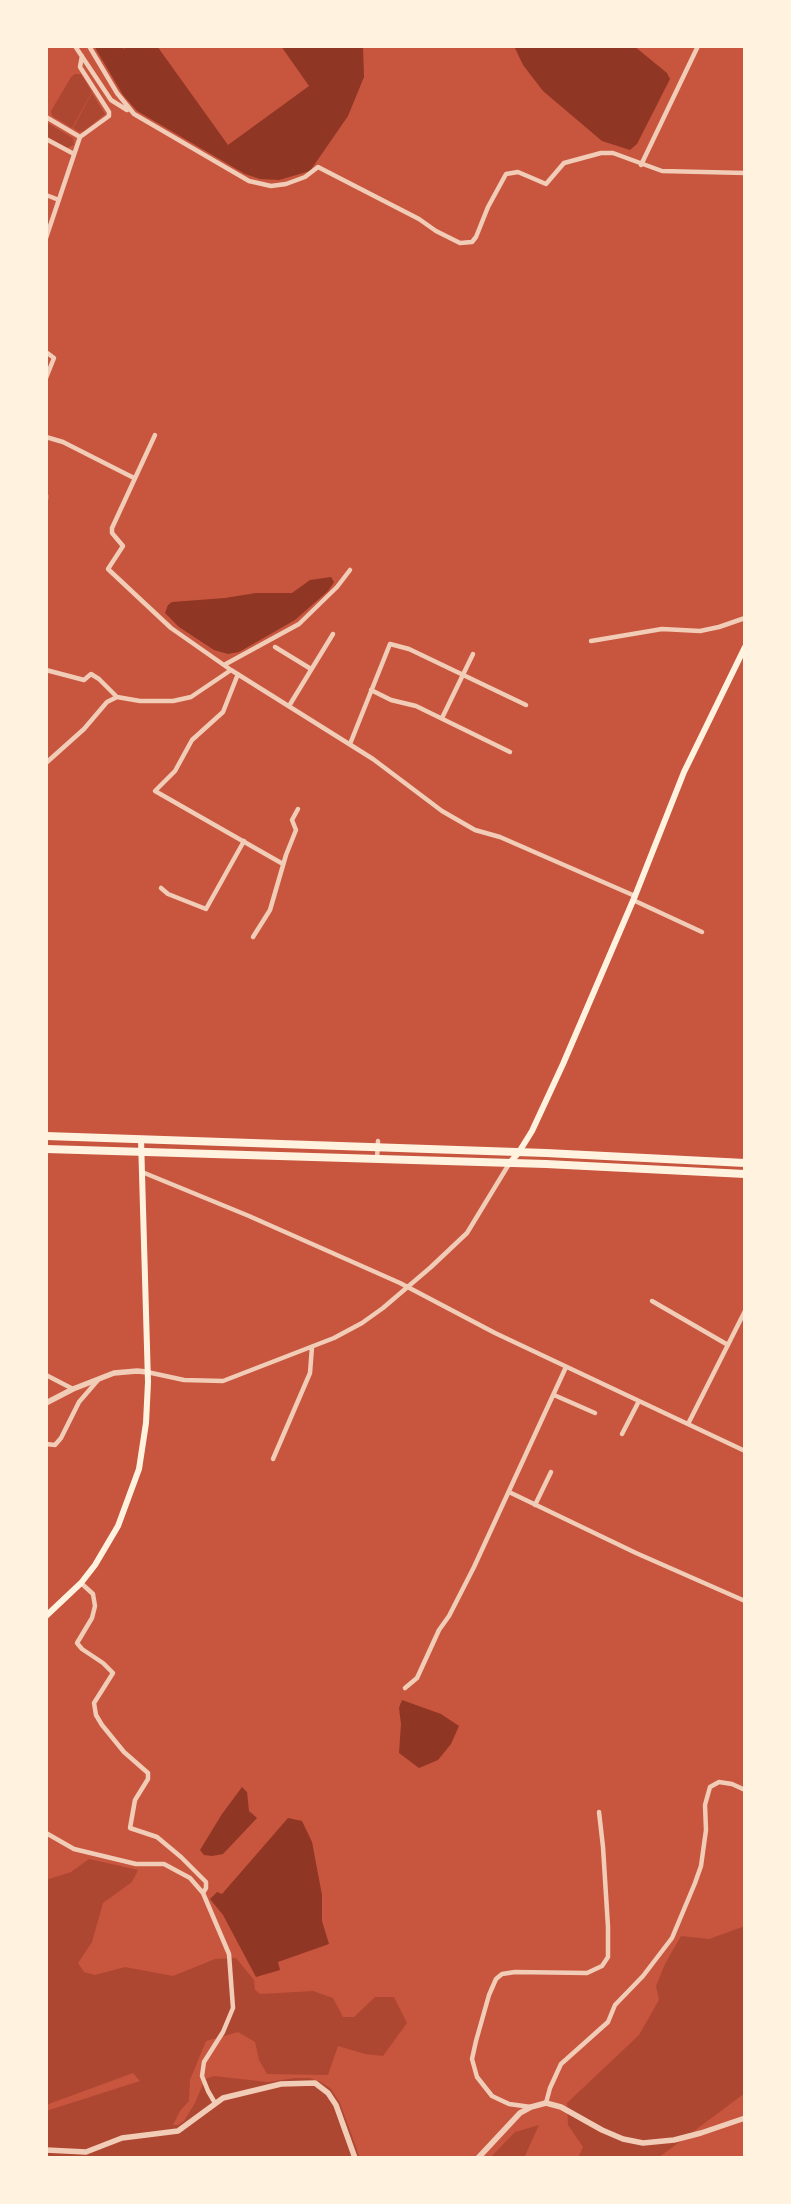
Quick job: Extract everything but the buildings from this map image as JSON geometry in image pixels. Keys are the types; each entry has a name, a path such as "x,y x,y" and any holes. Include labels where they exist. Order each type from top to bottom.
{"highway":[{"path":"47,1133 141,1139 377,1144 745,1163"},
{"path":"46,1149 509,1164 745,1174"}],"main road":[{"path":"509,1164 532,1131 563,1064 634,898 684,772 745,647"},
{"path":"46,1616 81,1583 118,1526 139,1469 146,1423 148,1372 141,1139"}],"street":[{"path":"75,46 111,100 249,181 271,186 286,184 305,178 318,167 420,219 436,231 460,243 472,242 476,237 488,207 506,174 518,172 546,184 564,163 601,153 613,153 662,172 745,173"},
{"path":"89,46 116,93 134,114"},
{"path":"640,165 698,46"},
{"path":"46,238 80,137 109,116 80,67 82,56"},
{"path":"46,117 80,137"},
{"path":"46,139 74,154"},
{"path":"46,195 59,200"},
{"path":"46,352 54,358 46,378"},
{"path":"155,435 112,528 112,532 123,546 108,570 171,628 231,670 373,759 442,810 475,830 500,837 634,898 702,932"},
{"path":"46,436 63,442 134,478"},
{"path":"224,665 299,624 337,587 350,570"},
{"path":"592,641 662,629 700,631 745,618"},
{"path":"289,706 333,634"},
{"path":"350,744 390,644 409,649 526,706"},
{"path":"275,647 311,669"},
{"path":"442,718 473,654"},
{"path":"46,670 84,680 91,674 104,683 117,697 140,701 173,701 191,697 231,670"},
{"path":"238,674 223,712 192,740 175,771 155,790 283,864"},
{"path":"370,690 391,700 416,706 510,752"},
{"path":"46,763 84,729 101,707 117,697"},
{"path":"254,937 270,910 283,864 296,830 292,820 298,809"},
{"path":"161,888 168,894 206,909 244,841"},
{"path":"377,1144 377,1160"},
{"path":"46,1403 73,1389 114,1373 137,1370 184,1380 223,1381 312,1347 366,1321 431,1267 466,1233 509,1164"},
{"path":"142,1172 249,1216 406,1287 495,1333 745,1451"},
{"path":"652,1301 728,1345"},
{"path":"688,1424 745,1311"},
{"path":"273,1459 310,1372 312,1347"},
{"path":"405,1688 417,1678 439,1630 458,1600 566,1366"},
{"path":"46,1375 73,1389"},
{"path":"46,1444 55,1445 61,1438 79,1402 98,1379"},
{"path":"554,1395 595,1413"},
{"path":"622,1434 639,1401"},
{"path":"535,1505 551,1472"},
{"path":"509,1492 636,1554 745,1601"},
{"path":"81,1583 92,1594 95,1606 92,1618 77,1642 82,1649 103,1663 113,1673 94,1703 96,1715 124,1752 148,1773 148,1779 135,1800 130,1828 157,1838 180,1857 206,1882 206,1888 203,1893"},
{"path":"546,2104 552,2083 561,2064 608,2022 615,2005 643,1976 672,1938 693,1890 700,1866 706,1830 705,1805 710,1787 719,1782 732,1784 745,1790"},
{"path":"531,2107 509,2104 492,2096 477,2077 472,2060 476,2041 489,1995 496,1979 502,1974 515,1972 587,1974 602,1966 608,1957 604,1847 599,1812"},
{"path":"46,1834 74,1849 136,1864 164,1864 190,1878 203,1893 229,1954 233,2008 223,2032 204,2062 202,2076 208,2091 216,2103"},
{"path":"46,2150 86,2152 122,2138 178,2131 223,2098 281,2084 315,2083 328,2093 336,2105 355,2158"},
{"path":"478,2158 520,2113 531,2107 546,2104 561,2107 602,2130 623,2139 644,2142 674,2140 745,2118"}],"shaded area":[{"path":"94,46 122,46 124,49 128,46 157,46 228,145 309,86 281,46 363,46 364,77 348,116 310,171 279,180 260,179 245,174 137,111 123,95"},
{"path":"514,46 634,46 667,73 670,79 637,144 630,150 602,141 543,91 523,65"},
{"path":"75,74 81,74 92,92 72,128 52,116 51,111 71,77"},
{"path":"92,93 105,114 84,131 79,132 73,128"},
{"path":"46,122 73,138 74,145 67,148 46,136"},
{"path":"331,577 334,582 328,591 295,620 239,652 228,654 214,650 179,627 165,613 168,605 172,602 225,598 256,593 292,593 310,580"},
{"path":"402,1700 441,1714 459,1726 451,1744 438,1760 419,1768 399,1753 401,1724 399,1708"},
{"path":"242,1787 247,1792 249,1811 257,1818 223,1854 204,1855 200,1850 222,1814"},
{"path":"288,1818 302,1821 312,1842 322,1895 322,1921 329,1944 278,1962 280,1970 256,1977 223,1915 210,1899 217,1892 222,1894"},
{"path":"89,1859 138,1870 132,1882 103,1903 92,1942 78,1963 84,1972 95,1975 125,1967 173,1976 215,1959 236,1958 254,1980 255,1990 260,1994 313,1991 333,1998 343,2017 354,2017 375,1997 394,1997 407,2023 383,2056 365,2054 338,2046 328,2075 267,2074 259,2060 255,2042 238,2032 206,2041 190,2080 189,2101 180,2111 173,2125 178,2125 184,2121 195,2103 205,2079 214,2076 268,2082 309,2078 321,2082 331,2089 340,2103 360,2158 46,2158 46,2111 140,2081 133,2073 46,2105 46,1880 71,1872"},
{"path":"745,1926 745,2093 658,2158 578,2158 583,2147 568,2125 567,2103 639,2035 659,2000 656,1986 665,1964 681,1936 709,1939"},
{"path":"539,2125 524,2158 490,2158 515,2132"}]}
